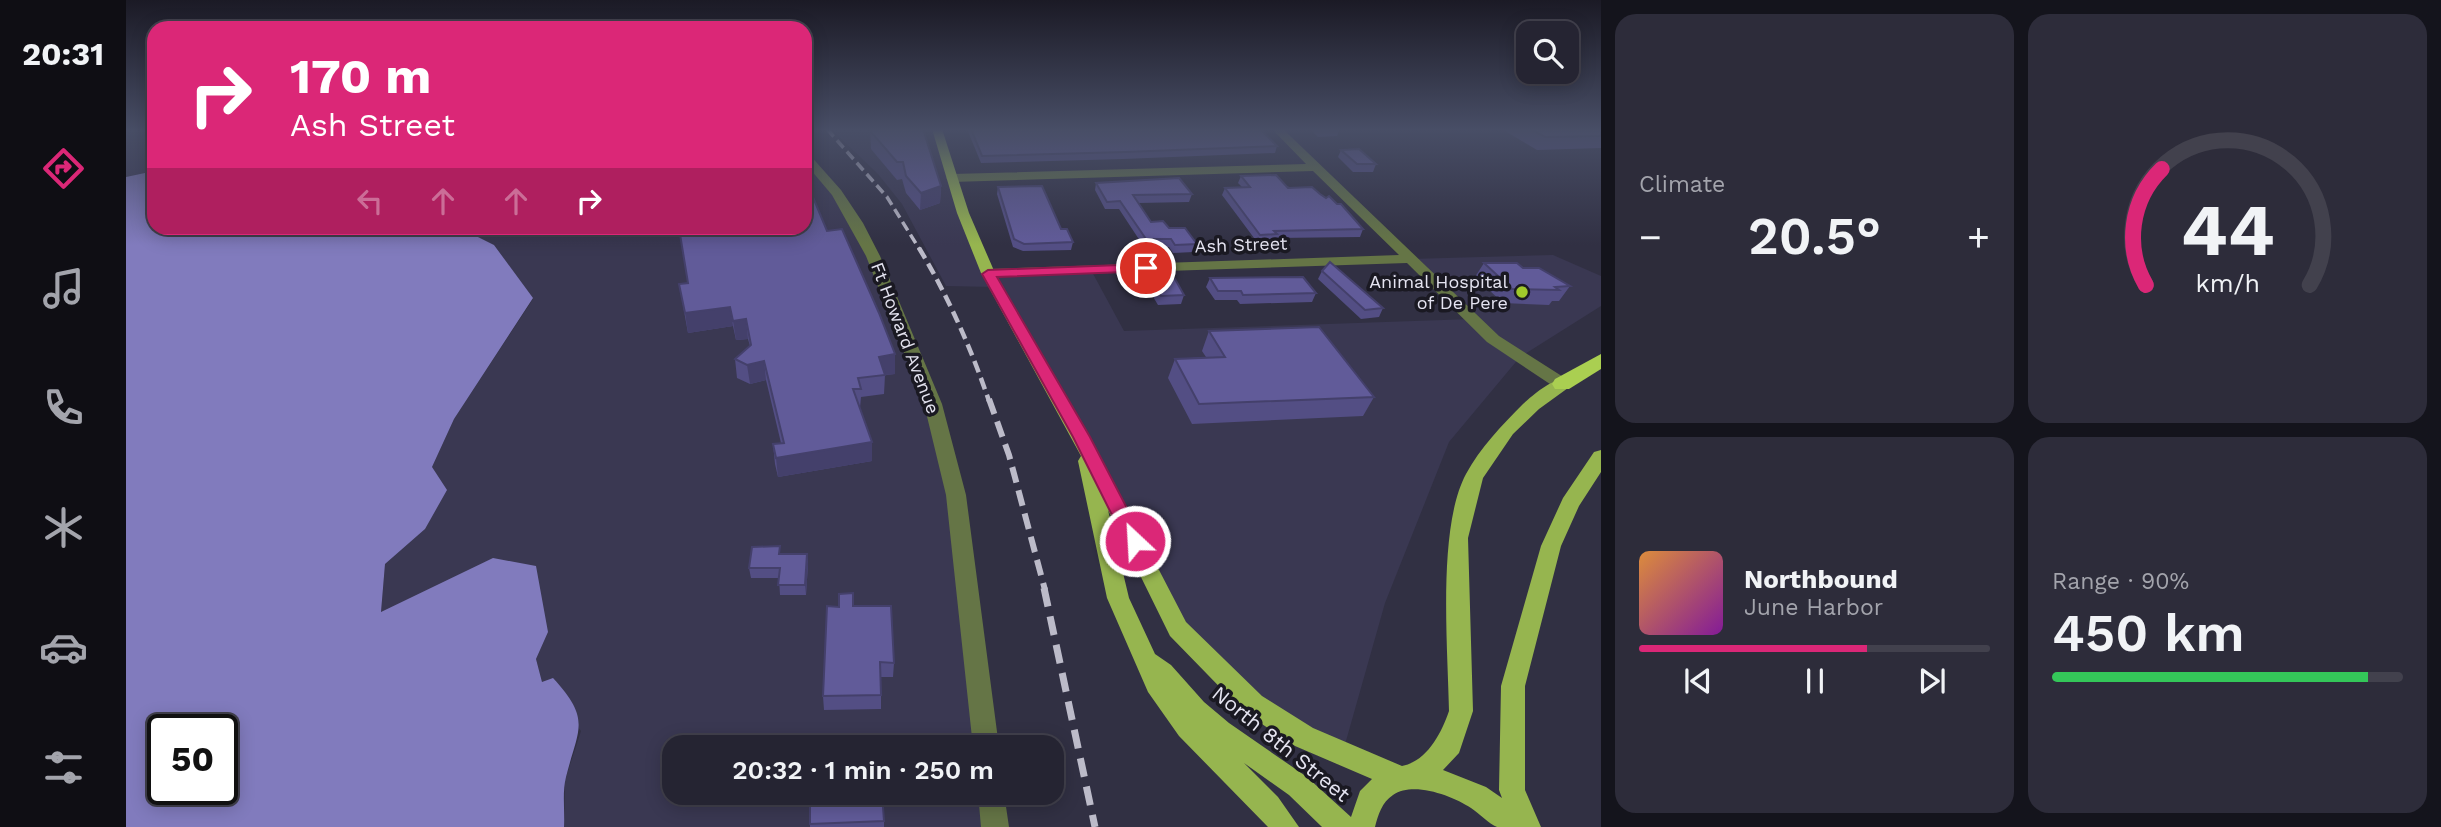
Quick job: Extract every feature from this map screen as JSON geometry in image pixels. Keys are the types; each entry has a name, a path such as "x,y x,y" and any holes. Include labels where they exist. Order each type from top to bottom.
{"highway":[{"path":"1562,384 1601,360"}],"main road":[{"name":"North 8th Street","path":"949,168 988,274 1082,437 1178,629 1253,704 1304,737 1408,777 1448,783 1480,798 1516,827"},
{"path":"1362,827 1364,807 1377,788 1408,777 1450,744 1461,710 1458,538 1474,477 1507,430 1533,405 1562,384"},
{"name":"North 8th Street","path":"1082,437 1118,598 1147,661 1163,673 1195,710 1220,732 1298,786 1342,827"},
{"path":"1527,827 1512,790 1513,686 1551,546 1570,503 1601,457"},
{"path":"1147,661 1152,681 1185,723 1239,774 1285,827"}],"street":[{"name":"Ft Howard Avenue","path":"815,168 837,193 873,256 933,404 956,495 985,735"},
{"path":"952,178 1295,168"},
{"path":"1316,168 1493,339 1562,384"},
{"name":"Ash Street","path":"988,274 1410,259"},
{"path":"992,805 995,827"}],"shaded area":[{"path":"126,168 147,168 147,172 126,177"},
{"path":"812,168 818,169 873,256 956,495 985,735 662,735 662,805 992,805 995,827 564,827 565,780 581,731 542,682 536,659 548,632 408,601 381,613 385,564 425,529 432,467 454,419 533,299 494,245 474,235 812,235"},
{"path":"871,168 951,168 988,273 1091,270 1124,331 1472,319 1410,259 1553,255 1601,276 1601,306 1520,357 1449,442 1385,603 1342,755 1206,658 995,287 946,286 902,204"},
{"path":"147,172 147,235 474,235 494,245 533,298 454,419 432,467 447,490 425,529 385,564 381,612 493,558 536,566 548,632 536,659 542,682 553,678 573,704 579,725 565,783 564,827 126,827 126,177"}],"building":[{"path":"904,168 935,168 941,186 921,193 906,176"},
{"path":"1276,175 1288,188 1312,187 1326,198 1329,196 1337,204 1341,204 1363,229 1274,231 1277,234 1260,235 1225,188 1250,187 1241,176"},
{"path":"1179,178 1192,194 1133,195 1151,222 1163,221 1169,228 1185,228 1197,244 1175,245 1171,239 1146,239 1120,201 1107,202 1096,183"},
{"path":"1042,186 1061,229 1067,229 1073,242 1024,244 1014,239 998,187"},
{"path":"812,195 827,231 842,229 895,354 879,357 885,375 858,378 861,389 853,389 872,442 776,458 773,444 784,443 764,361 747,365 735,359 751,345 746,319 733,321 730,307 685,313 679,284 688,283 680,235 812,235"},
{"path":"1330,262 1383,308 1365,310 1322,271"},
{"path":"1484,263 1517,263 1523,268 1539,268 1570,286 1555,287 1559,290 1512,289"},
{"path":"1303,277 1316,293 1243,295 1241,291 1218,291 1210,278"},
{"path":"1175,279 1184,295 1161,296 1151,280"},
{"path":"1319,327 1374,397 1199,404 1175,359 1225,357 1209,331"},
{"path":"780,546 779,554 807,554 805,585 778,585 780,568 749,568 752,547"},
{"path":"853,593 853,606 891,606 894,663 880,662 881,695 823,696 827,606 839,607 839,594"},
{"path":"810,805 883,805 884,821 810,824"}],"railway":[{"path":"861,168 887,197 920,250"},
{"path":"919,248 958,323 989,401"},
{"path":"989,399 1009,455 1045,590"},
{"path":"1044,588 1095,827"}],"place":[{"name":"Animal Hospital of De Pere","path":"1522,292"}],"route":[{"path":"1135,541 1082,437 988,274 1146,268"}]}
